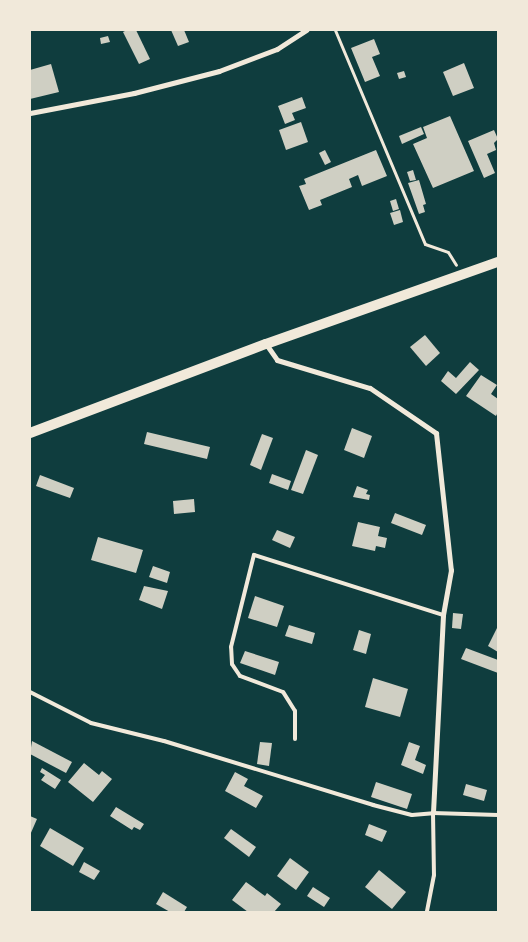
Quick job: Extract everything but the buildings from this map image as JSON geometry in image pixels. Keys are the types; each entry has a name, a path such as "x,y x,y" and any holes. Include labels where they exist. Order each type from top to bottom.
{"main road":[{"path":"30,433 266,344 498,262"}],"street":[{"path":"30,113 134,93 219,71 277,49 306,30"},
{"path":"266,344 276,360 370,388 436,433 451,570 443,615 434,813"}],"lane":[{"path":"295,738 295,711 283,692 240,676 232,664 232,648 254,555 443,615"},
{"path":"30,692 91,723 164,741 412,815 434,813 498,815"},
{"path":"427,912 434,875 434,813"}],"path":[{"path":"335,30 425,244 448,252 462,275"}]}
